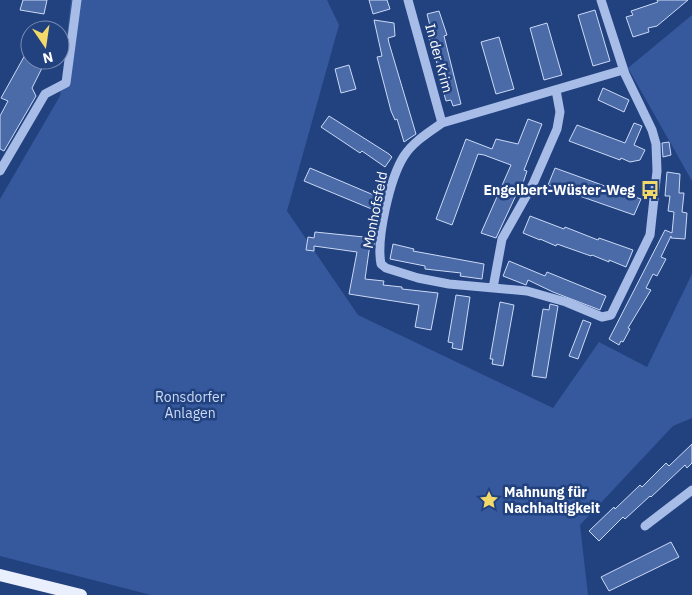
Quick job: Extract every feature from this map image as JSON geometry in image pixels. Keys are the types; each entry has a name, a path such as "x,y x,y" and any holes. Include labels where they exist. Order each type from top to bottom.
{"main road":[{"path":"0,575 81,595"}],"street":[{"path":"0,171 45,94 66,83 77,0"},
{"name":"In der Krim","path":"408,0 442,123"},
{"path":"601,0 623,70"},
{"name":"Monhofsfeld","path":"623,70 652,130 656,144 657,170 650,235 611,315 602,318 549,296 527,291 449,284 418,278 386,268 381,264 381,241 394,176 404,154 442,123 623,70"},
{"path":"493,288 502,239 533,184 557,129 560,112 556,90"},
{"path":"645,526 692,490"}],"green space":[{"name":"Ronsdorfer Anlagen","path":"71,0 327,0 339,25 287,211 358,315 553,408 599,342 647,367 692,274 692,418 673,426 580,525 588,595 151,595 0,556 0,199 60,96 63,70 70,70 69,20"},
{"path":"692,15 692,181 628,68"}],"building":[{"path":"23,0 47,0 44,14 20,10"},
{"path":"369,0 387,0 390,9 373,14"},
{"path":"657,0 688,0 657,26 648,28 649,32 633,37 626,17 633,15 631,11 658,2"},
{"path":"595,10 610,61 593,66 578,15"},
{"path":"439,11 447,35 444,36 461,104 453,106 451,100 446,101 441,83 443,82 429,39 433,38 427,14"},
{"path":"374,20 394,23 395,36 388,38 416,134 404,142 397,119 395,120 391,111 377,57 382,56"},
{"path":"547,23 562,75 544,80 530,28"},
{"path":"499,37 514,89 496,94 481,42"},
{"path":"20,64 20,70 41,70 32,88 36,96 4,151 0,149 0,116 8,101 1,98"},
{"path":"349,65 356,89 341,93 335,69"},
{"path":"603,88 629,100 624,112 598,100"},
{"path":"329,116 389,154 392,157 385,167 321,127"},
{"path":"528,119 542,124 524,170 527,171 521,189 517,193 496,238 481,233 511,165 484,155 478,154 452,225 436,219 466,139 492,149 496,139 518,144"},
{"path":"634,123 642,126 634,145 645,150 640,160 630,162 621,158 620,160 569,141 577,125 625,143"},
{"path":"669,142 671,155 663,157 662,143"},
{"path":"310,168 376,196 379,199 374,210 304,181"},
{"path":"555,168 641,199 634,215 548,185"},
{"path":"667,172 680,174 679,193 684,193 682,212 687,213 685,239 671,238 671,236 661,257 666,259 657,276 653,274 646,288 651,290 628,328 630,329 623,342 621,341 619,345 609,339 665,230 672,233 674,212 668,211 670,196 665,196"},
{"path":"530,216 564,229 565,227 598,240 599,238 633,250 626,267 557,244 556,246 523,233"},
{"path":"315,232 374,238 374,246 370,245 365,279 384,281 383,285 402,287 402,289 438,293 431,330 415,327 419,305 349,294 357,252 314,246 314,251 306,250 308,237 314,238"},
{"path":"393,244 414,249 413,251 484,264 482,279 460,276 461,273 425,269 425,266 390,259"},
{"path":"509,261 545,276 547,272 606,296 600,310 528,280 526,285 503,276"},
{"path":"456,295 470,297 462,350 452,348 453,343 448,342"},
{"path":"500,302 514,305 503,366 492,364 493,359 490,359"},
{"path":"550,304 558,306 546,378 532,376 543,309 549,310"},
{"path":"583,320 591,323 578,359 569,356"},
{"path":"692,444 692,463 687,468 685,465 625,519 623,517 599,541 589,531 640,485 642,487 666,463 669,466"},
{"path":"671,542 679,557 609,591 601,577"}],"place":[{"name":"Engelbert-Wüster-Weg","path":"650,190"},
{"name":"Mahnung für Nachhaltigkeit","path":"489,500"}]}
